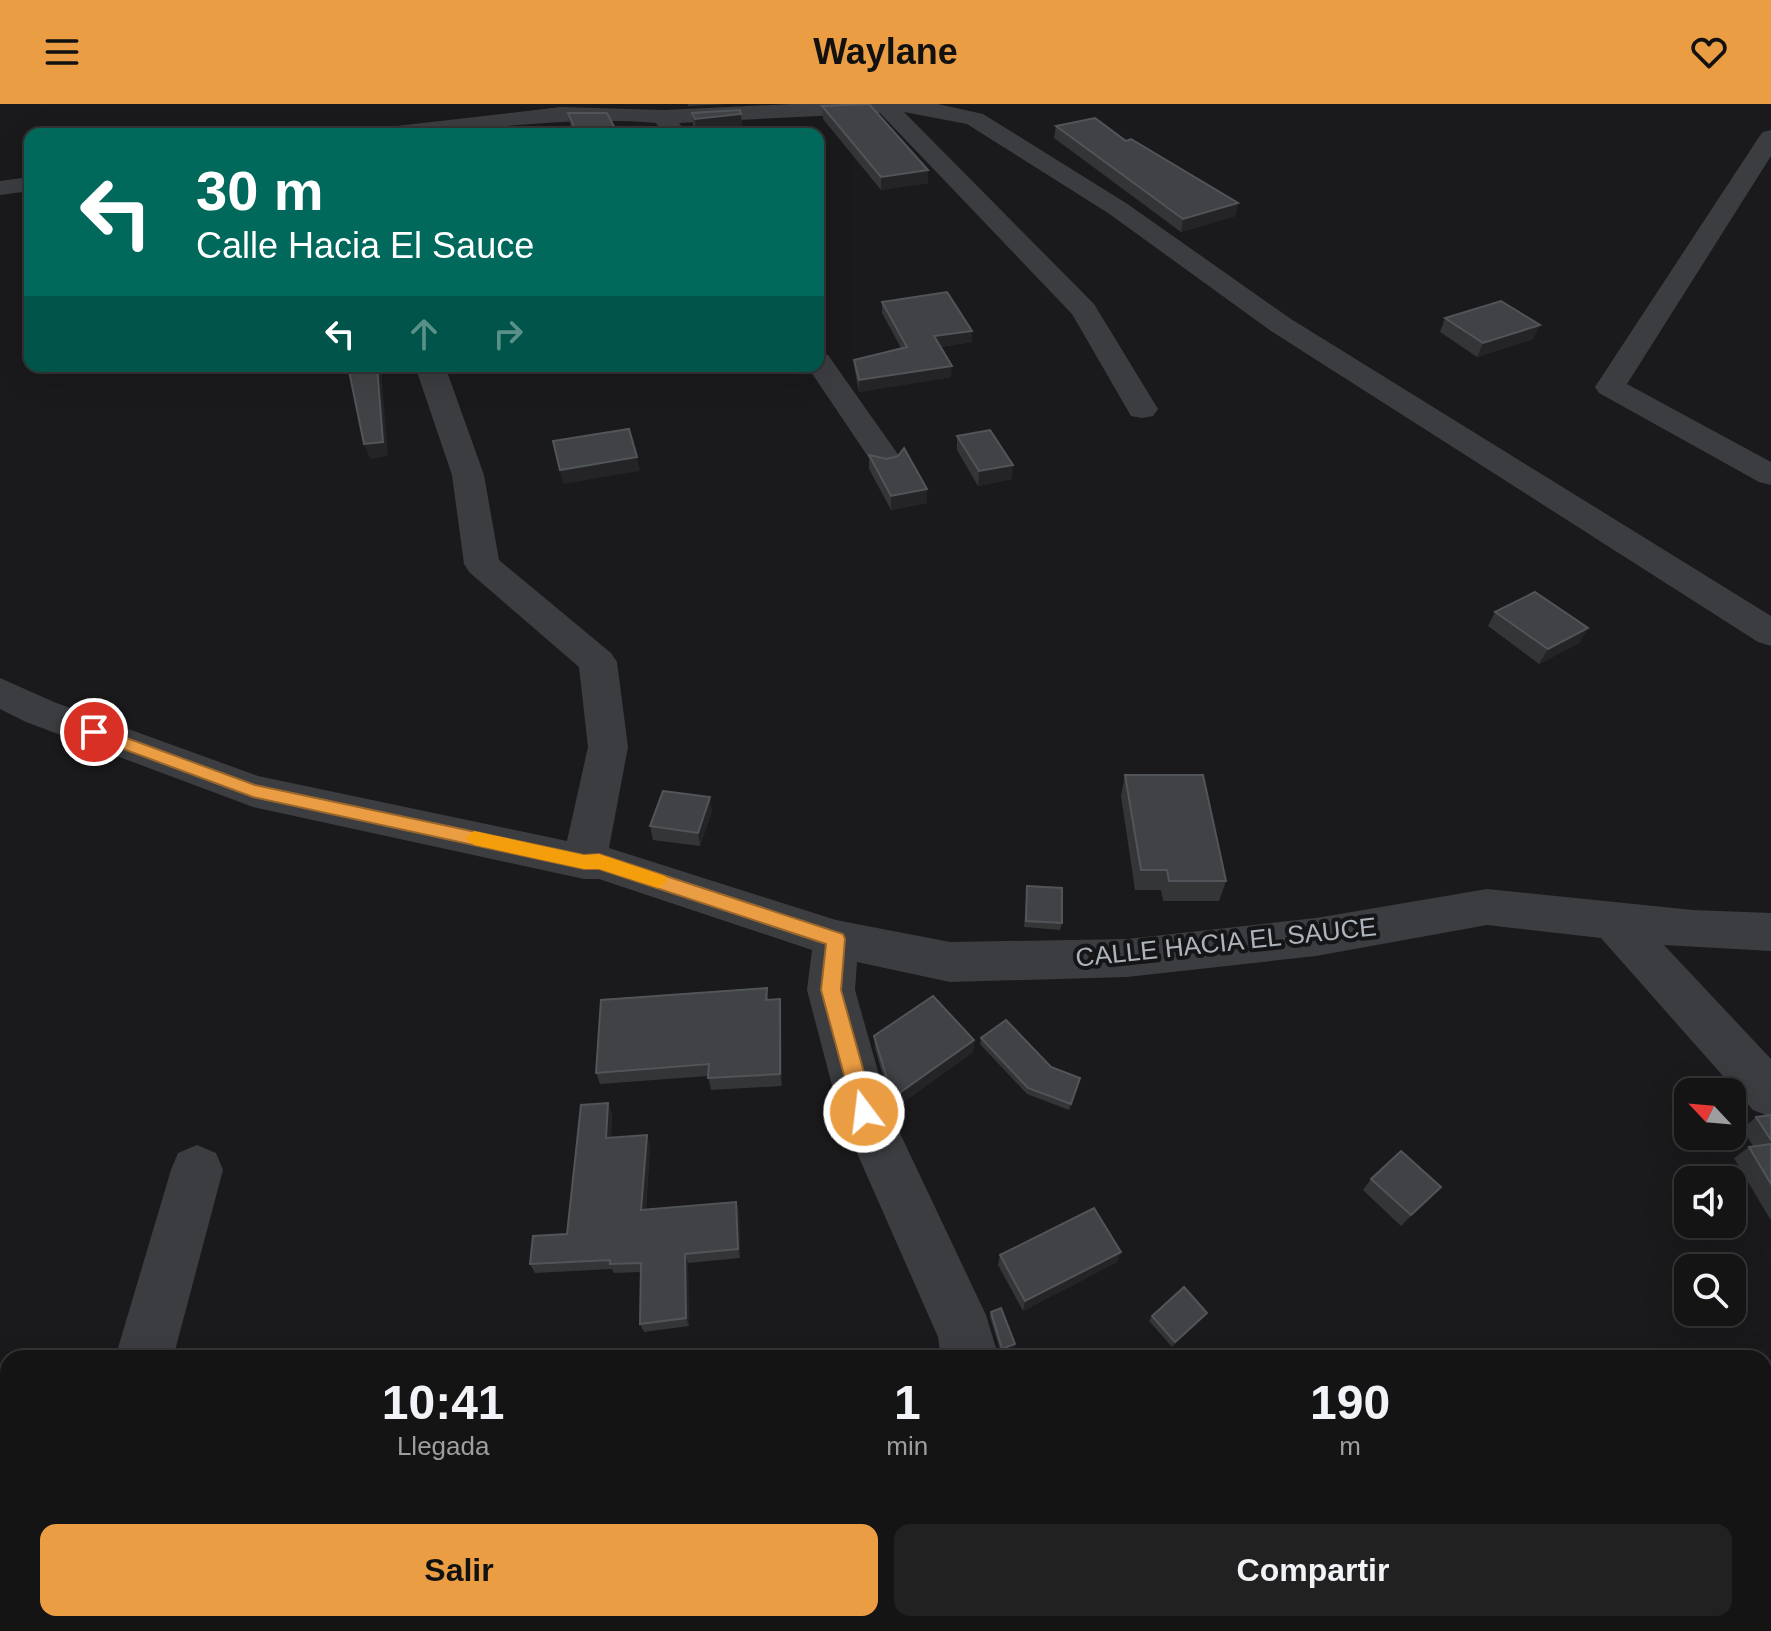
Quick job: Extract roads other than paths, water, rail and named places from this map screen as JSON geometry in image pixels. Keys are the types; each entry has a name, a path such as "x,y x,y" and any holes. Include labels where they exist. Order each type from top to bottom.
{"street":[{"path":"411,128 468,113 505,118 631,113 670,126 912,105 975,119 1117,208 1281,325 1771,633"},
{"path":"885,106 1084,310 1142,409"},
{"path":"1771,137 1610,387 1771,475"},
{"path":"0,188 24,185"},
{"path":"824,370 886,460"},
{"path":"432,372 468,475 482,564 598,662 608,747 584,862"},
{"name":"CALLE HACIA EL SAUCE","path":"0,692 40,712 253,791 584,862 599,862 836,939 950,962 1112,959 1316,937 1487,907 1693,929 1771,932"},
{"path":"1613,920 1771,1094"},
{"path":"836,939 831,990 864,1112 966,1335 969,1350"},
{"path":"146,1350 197,1170"}]}
